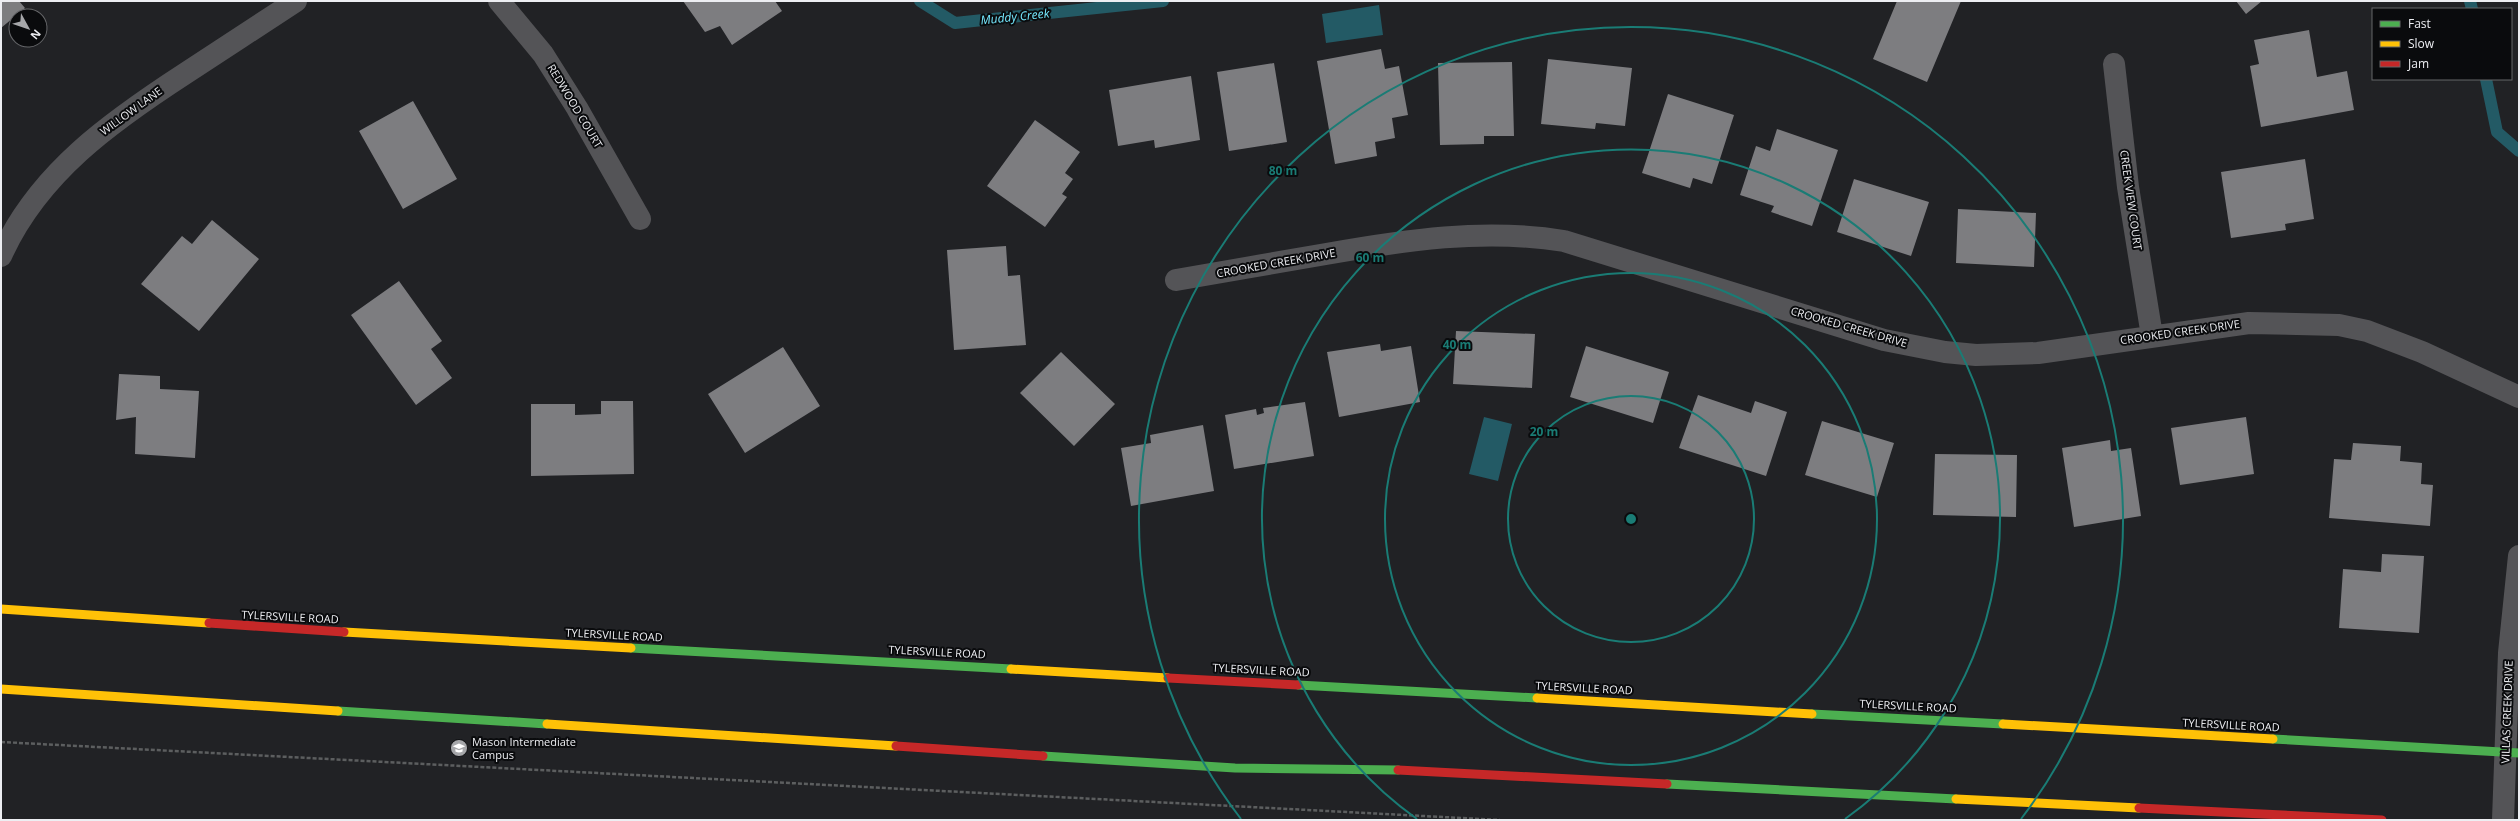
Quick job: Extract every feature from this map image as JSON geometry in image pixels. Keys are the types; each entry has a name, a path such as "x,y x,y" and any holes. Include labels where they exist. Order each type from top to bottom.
{"main road":[{"name":"TYLERSVILLE ROAD","path":"1,609 388,634 2513,752"},
{"path":"1,688 1235,768 1350,768 2382,820"}],"street":[{"name":"WILLOW LANE","path":"1,256 34,199 76,153 125,113 296,1"},
{"name":"REDWOOD COURT","path":"499,1 543,54 577,108 640,219"},
{"name":"CREEK VIEW COURT","path":"2114,64 2128,187 2152,336"},
{"name":"CROOKED CREEK DRIVE","path":"1176,280 1387,244 1476,234 1536,236 1564,241 1884,340 1945,352 1976,355 2038,353 2249,323 2338,325 2367,331 2422,352 2519,397"},
{"name":"VILLAS CREEK DRIVE","path":"2503,820 2513,752 2509,653 2519,556"}],"path":[{"path":"1,742 1500,820"}],"water":[{"path":"1379,5 1383,35 1326,43 1322,14"},
{"path":"1484,417 1512,424 1498,481 1469,474"}],"building":[{"path":"1,1 19,1 25,8 8,8 8,22 1,28"},
{"path":"683,1 775,1 782,11 732,45 720,26 705,32"},
{"path":"1897,1 1961,1 1927,82 1873,59"},
{"path":"2236,1 2262,1 2246,14"},
{"path":"2309,30 2317,77 2347,71 2354,110 2261,127 2250,66 2259,64 2254,40"},
{"path":"1381,49 1385,69 1399,66 1408,115 1392,118 1395,138 1375,142 1377,156 1335,164 1317,61"},
{"path":"1548,59 1632,68 1625,126 1596,123 1595,129 1541,124"},
{"path":"1512,62 1514,136 1484,136 1484,144 1440,145 1438,63"},
{"path":"1274,63 1287,142 1229,151 1217,72"},
{"path":"1191,76 1200,140 1155,148 1154,140 1118,146 1109,90"},
{"path":"1668,94 1734,115 1712,184 1693,178 1690,188 1642,173"},
{"path":"413,101 457,179 403,209 359,131"},
{"path":"1035,120 1080,152 1065,173 1073,179 1062,194 1067,197 1045,227 987,186"},
{"path":"1777,129 1838,150 1812,226 1771,212 1774,206 1740,195 1756,146 1770,151"},
{"path":"2305,159 2314,219 2285,224 2286,230 2231,238 2221,172"},
{"path":"1854,179 1929,202 1911,256 1837,232"},
{"path":"1958,209 2036,213 2034,267 1956,263"},
{"path":"212,220 259,259 199,331 141,284 182,236 192,244"},
{"path":"1006,246 1008,276 1020,275 1026,345 954,350 947,250"},
{"path":"399,281 442,341 431,349 452,378 416,405 351,315"},
{"path":"1456,331 1535,334 1532,388 1453,384"},
{"path":"1380,344 1381,351 1411,346 1420,402 1339,417 1327,352"},
{"path":"1586,346 1669,372 1653,423 1570,397"},
{"path":"783,347 820,406 745,453 708,394"},
{"path":"1061,352 1115,404 1074,446 1020,393"},
{"path":"119,374 160,376 160,389 199,391 195,458 135,454 136,417 116,420"},
{"path":"1698,395 1751,413 1755,401 1787,412 1766,476 1679,448"},
{"path":"601,401 633,401 634,474 531,476 531,404 575,404 575,415 601,414"},
{"path":"1305,402 1314,456 1234,469 1225,415 1256,409 1257,415 1264,413 1263,408"},
{"path":"2246,417 2254,474 2180,485 2171,428"},
{"path":"1822,421 1894,443 1877,497 1805,475"},
{"path":"1203,425 1214,491 1131,506 1121,448 1151,443 1150,435"},
{"path":"2110,440 2111,451 2131,448 2141,516 2074,527 2062,448"},
{"path":"2353,443 2401,446 2400,461 2422,463 2421,484 2433,485 2430,526 2329,518 2334,459 2351,460"},
{"path":"1935,454 2017,455 2016,517 1933,515"},
{"path":"2382,554 2424,556 2419,633 2339,628 2343,569 2381,572"}],"waterway":[{"name":"Muddy Creek","path":"920,1 955,23 1163,1"},
{"name":"Muddy Creek","path":"2470,1 2472,8"},
{"name":"Muddy Creek","path":"2486,80 2497,132 2519,151"}],"traffic: fast":[{"path":"631,648 1011,669"},
{"path":"1298,685 1537,698"},
{"path":"338,711 547,724"},
{"path":"1812,714 2003,724"},
{"path":"2273,739 2519,753"},
{"path":"1043,756 1235,768 1398,770"},
{"path":"1667,784 1956,799"}],"traffic: slow":[{"path":"1,609 209,623"},
{"path":"344,632 631,648"},
{"path":"1011,669 1168,678"},
{"path":"1,689 338,711"},
{"path":"1537,698 1812,714"},
{"path":"547,724 896,746"},
{"path":"2003,724 2273,739"},
{"path":"1956,799 2139,808"}],"traffic: jam":[{"path":"209,623 344,632"},
{"path":"1168,678 1298,685"},
{"path":"896,746 1043,756"},
{"path":"1398,770 1667,784"},
{"path":"2139,808 2382,820"}],"place":[{"name":"Mason Intermediate Campus","path":"459,748"}]}
